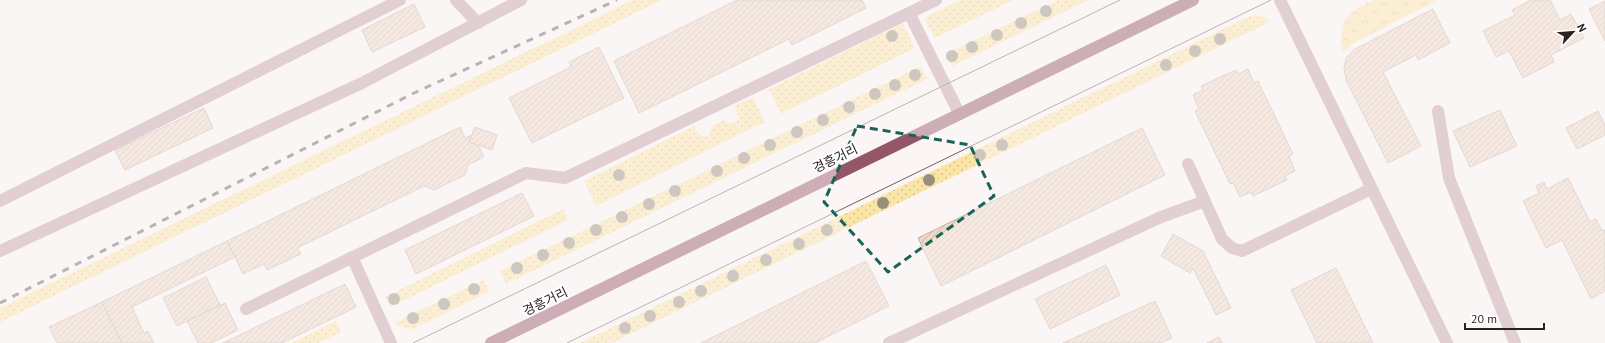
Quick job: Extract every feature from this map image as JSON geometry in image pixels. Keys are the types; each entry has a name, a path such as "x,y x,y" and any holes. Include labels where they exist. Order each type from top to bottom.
{"main road":[{"name":"경흥거리","path":"491,343 1193,0"}],"street":[{"path":"0,201 400,0"},
{"path":"456,0 478,23"},
{"path":"0,251 362,82 521,0"},
{"path":"246,309 526,173 565,178 936,0"},
{"path":"1280,0 1447,343"},
{"path":"909,13 959,113"},
{"path":"1438,111 1449,178 1515,343"},
{"path":"1188,164 1222,239 1232,248 1242,251 1371,189"},
{"path":"889,343 1161,217 1205,201"},
{"path":"352,257 391,343"}],"highlighted area":[{"path":"857,126 970,145 994,196 888,272 824,202"}],"green space":[{"path":"633,0 662,0 0,322 0,308"},
{"path":"960,0 1013,0 935,38 924,18"},
{"path":"1058,0 1089,0 952,66 946,54"},
{"path":"1373,0 1437,0 1354,43 1342,53 1342,33 1346,20 1350,14"},
{"path":"1257,15 1265,17 1270,22 612,343 580,343 1250,16"},
{"path":"903,23 915,48 781,114 769,89"},
{"path":"921,66 927,79 506,284 500,271"},
{"path":"753,97 765,122 596,206 584,181 694,126 698,133 705,137 710,135 711,127 724,120 728,123 736,122 739,118 734,106"},
{"path":"563,209 568,220 390,307 385,297"},
{"path":"483,280 489,292 413,329 403,328 394,323"},
{"path":"336,321 341,332 318,343 291,343"}],"building":[{"path":"737,0 862,0 866,8 792,45 789,39 639,113 614,61"},
{"path":"1531,0 1550,0 1560,20 1571,14 1584,38 1551,55 1554,62 1523,78 1509,51 1496,57 1483,31 1515,15 1512,10"},
{"path":"1605,1 1605,41 1589,9"},
{"path":"414,4 425,27 372,52 362,30"},
{"path":"1433,9 1450,43 1418,60 1416,55 1383,72 1421,146 1388,163 1346,80 1344,68 1346,58 1355,49"},
{"path":"599,47 624,98 532,143 509,98 571,67 569,62"},
{"path":"1248,69 1254,83 1258,81 1293,154 1289,156 1295,171 1285,176 1287,180 1253,196 1251,192 1240,197 1233,183 1230,184 1195,111 1199,109 1193,95 1203,90 1201,86 1236,70 1238,74"},
{"path":"204,108 213,128 125,170 115,150"},
{"path":"1500,110 1517,146 1470,167 1453,131"},
{"path":"1598,111 1605,125 1605,135 1577,149 1566,128"},
{"path":"460,127 465,138 472,135 469,142 478,145 484,157 468,165 465,175 434,190 424,186 297,248 301,254 267,270 264,264 243,274 227,241"},
{"path":"475,127 497,135 492,150 469,142"},
{"path":"1142,128 1165,175 941,286 918,238"},
{"path":"1568,178 1590,222 1596,219 1602,231 1605,230 1605,291 1591,299 1562,240 1546,248 1523,201 1539,193 1536,186 1544,182 1547,189"},
{"path":"522,193 534,216 416,274 405,250"},
{"path":"1173,234 1203,251 1231,308 1216,315 1193,268 1190,273 1161,256"},
{"path":"227,241 235,257 132,307 144,333 148,331 154,343 122,343 102,302"},
{"path":"866,261 889,306 815,343 701,343"},
{"path":"1106,265 1120,295 1050,329 1035,299"},
{"path":"1336,268 1373,343 1317,343 1291,290"},
{"path":"206,277 220,305 177,326 163,298"},
{"path":"345,284 356,307 282,343 223,343"},
{"path":"1155,301 1172,338 1160,343 1063,343"},
{"path":"102,302 122,343 57,343 49,327"},
{"path":"225,303 238,330 211,343 198,343 187,321"},
{"path":"1219,337 1222,343 1207,343"}],"tram line":[{"path":"413,343 1120,0"},
{"path":"567,343 1271,0"}],"railway":[{"path":"0,303 414,93 617,0"}]}
